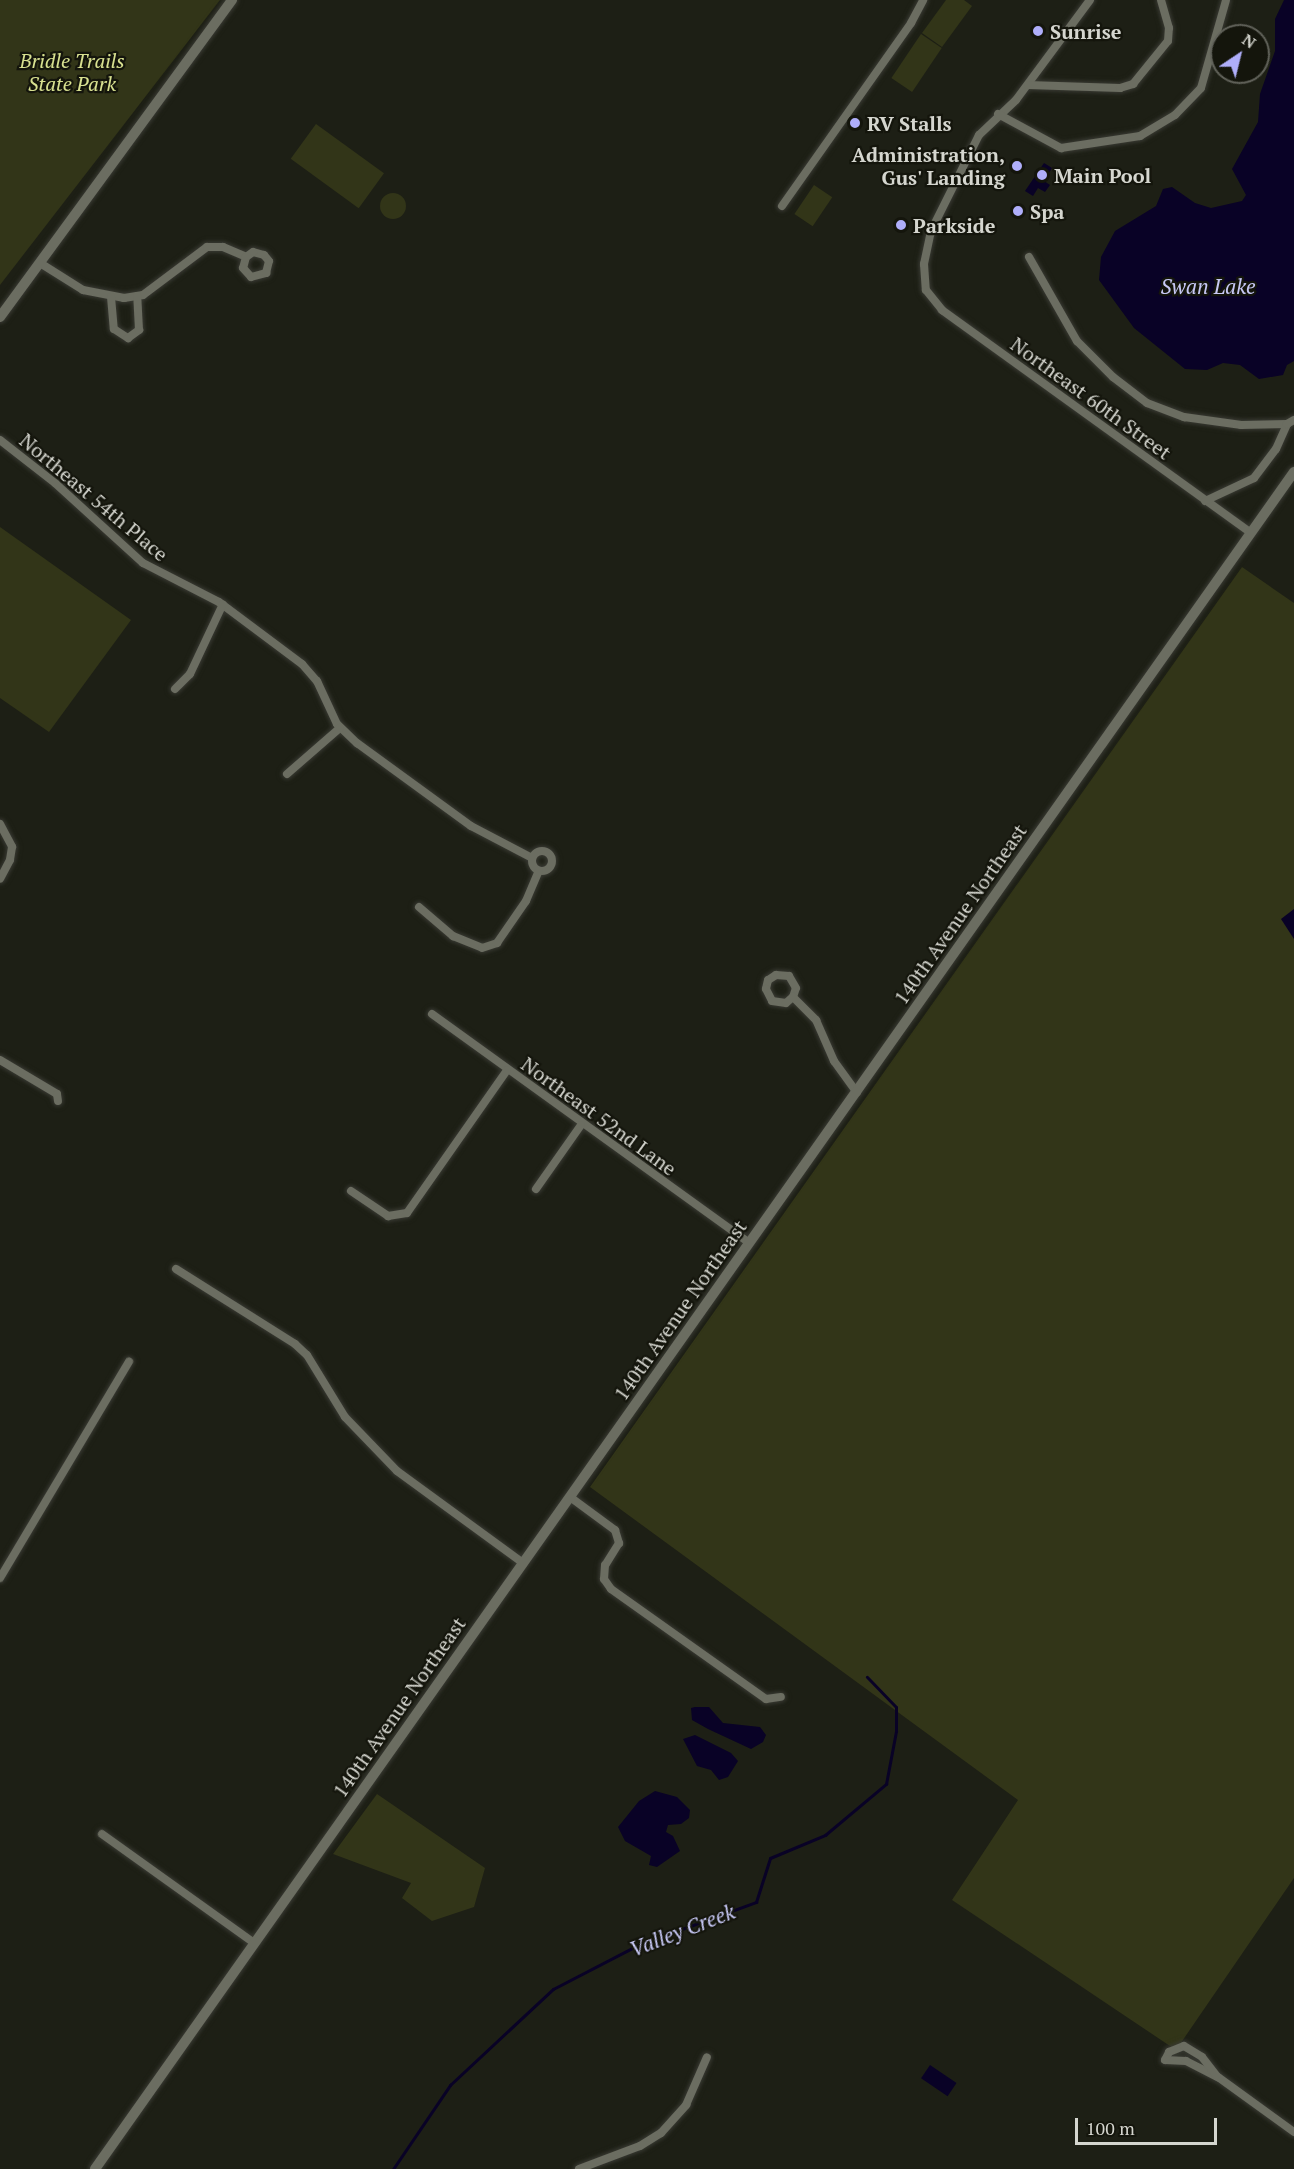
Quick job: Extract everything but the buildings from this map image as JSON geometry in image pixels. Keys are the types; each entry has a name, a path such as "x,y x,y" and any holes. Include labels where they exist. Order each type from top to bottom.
{"street":[{"path":"0,317 232,0"},
{"path":"782,206 911,23 923,0"},
{"path":"1090,0 1028,85 998,114 1060,148 1140,136 1175,115 1201,88 1226,0"},
{"path":"1028,85 1120,88 1133,84 1168,41 1169,28 1161,0"},
{"name":"Northeast 60th Street","path":"998,114 979,135 931,231 924,280 926,291 942,310 1251,533"},
{"path":"40,262 83,290 111,297 137,296 207,247 224,247 246,257"},
{"path":"1029,257 1077,341 1113,377 1148,403 1184,417 1240,425 1290,422"},
{"path":"111,297 114,329 128,338 139,330 137,296"},
{"path":"1205,501 1254,478 1276,449 1290,422"},
{"name":"Northeast 54th Place","path":"0,440 55,483 143,563 223,604 302,664 317,681 340,728 471,826 532,858 544,851 551,858 549,868 539,871"},
{"name":"140th Avenue Northeast","path":"95,2169 748,1243 857,1093 1251,533 1293,477"},
{"path":"175,689 190,674 223,604"},
{"path":"287,774 340,728"},
{"path":"0,824 12,847 10,860 0,879"},
{"path":"419,907 453,936 482,948 497,943 526,901 539,871 532,865 532,858"},
{"path":"793,997 816,1020 834,1061 857,1093"},
{"name":"Northeast 52nd Lane","path":"432,1014 581,1125 748,1243"},
{"path":"0,1060 57,1094 58,1101"},
{"path":"351,1191 388,1216 407,1213 507,1070"},
{"path":"536,1189 581,1125"},
{"path":"176,1269 282,1333 307,1355 345,1417 397,1471 523,1563"},
{"path":"0,1578 129,1362"},
{"path":"570,1497 615,1530 619,1543 605,1564 604,1579 611,1589 766,1699 781,1697"},
{"path":"102,1834 254,1944"},
{"path":"1218,2078 1202,2057 1184,2046 1169,2052 1165,2060 1186,2061 1218,2078 1294,2132"},
{"path":"579,2169 640,2146 661,2133 686,2104 707,2057"}],"green space":[{"name":"Bridle Trails State Park","path":"0,0 220,0 0,285"},
{"path":"946,0 964,0 972,6 942,47 922,33"},
{"path":"921,34 942,48 912,92 891,78"},
{"path":"316,124 384,173 359,208 291,159"},
{"path":"814,185 832,197 813,226 794,214"},
{"path":"393,193 402,197 406,206 402,215 393,219 384,215 380,206 384,197"},
{"path":"0,527 131,620 49,732 0,698"},
{"path":"1242,567 1294,603 1294,1878 1176,2050 952,1900 1018,1800 590,1487"},
{"path":"377,1794 485,1868 474,1907 432,1921 402,1898 411,1883 333,1854"}],"water":[{"name":"Swan Lake","path":"1284,0 1294,0 1294,361 1287,365 1283,375 1259,379 1240,365 1223,363 1207,370 1185,369 1134,328 1099,280 1101,257 1115,231 1156,206 1163,189 1172,187 1195,203 1211,208 1242,201 1246,195 1232,169 1258,122 1260,94 1263,84 1270,84 1270,65 1275,51 1275,19"},
{"name":"Main Pool","path":"1044,163 1052,168 1044,181 1050,185 1045,192 1038,188 1033,196 1025,191"},
{"path":"1294,909 1294,939 1281,919"},
{"path":"709,1707 723,1723 760,1727 766,1735 763,1742 751,1749 708,1729 692,1720 691,1708"},
{"path":"695,1735 731,1753 738,1761 728,1777 719,1780 711,1770 697,1766 683,1739"},
{"path":"655,1791 677,1797 690,1810 689,1818 681,1824 668,1825 666,1832 673,1836 680,1851 657,1867 649,1865 651,1856 625,1841 618,1827 639,1801"},
{"path":"930,2065 957,2083 948,2096 921,2078"}],"waterway":[{"name":"Valley Creek","path":"393,2169 450,2085 553,1989 638,1945 756,1902 770,1858 825,1835 886,1784 896,1731 896,1707 867,1677"}],"place":[{"name":"Sunrise","path":"1038,31"},
{"name":"RV Stalls","path":"855,123"},
{"name":"Administration, Gus' Landing","path":"1017,166"},
{"name":"Main Pool","path":"1042,175"},
{"name":"Spa","path":"1018,211"},
{"name":"Parkside","path":"901,225"}]}
